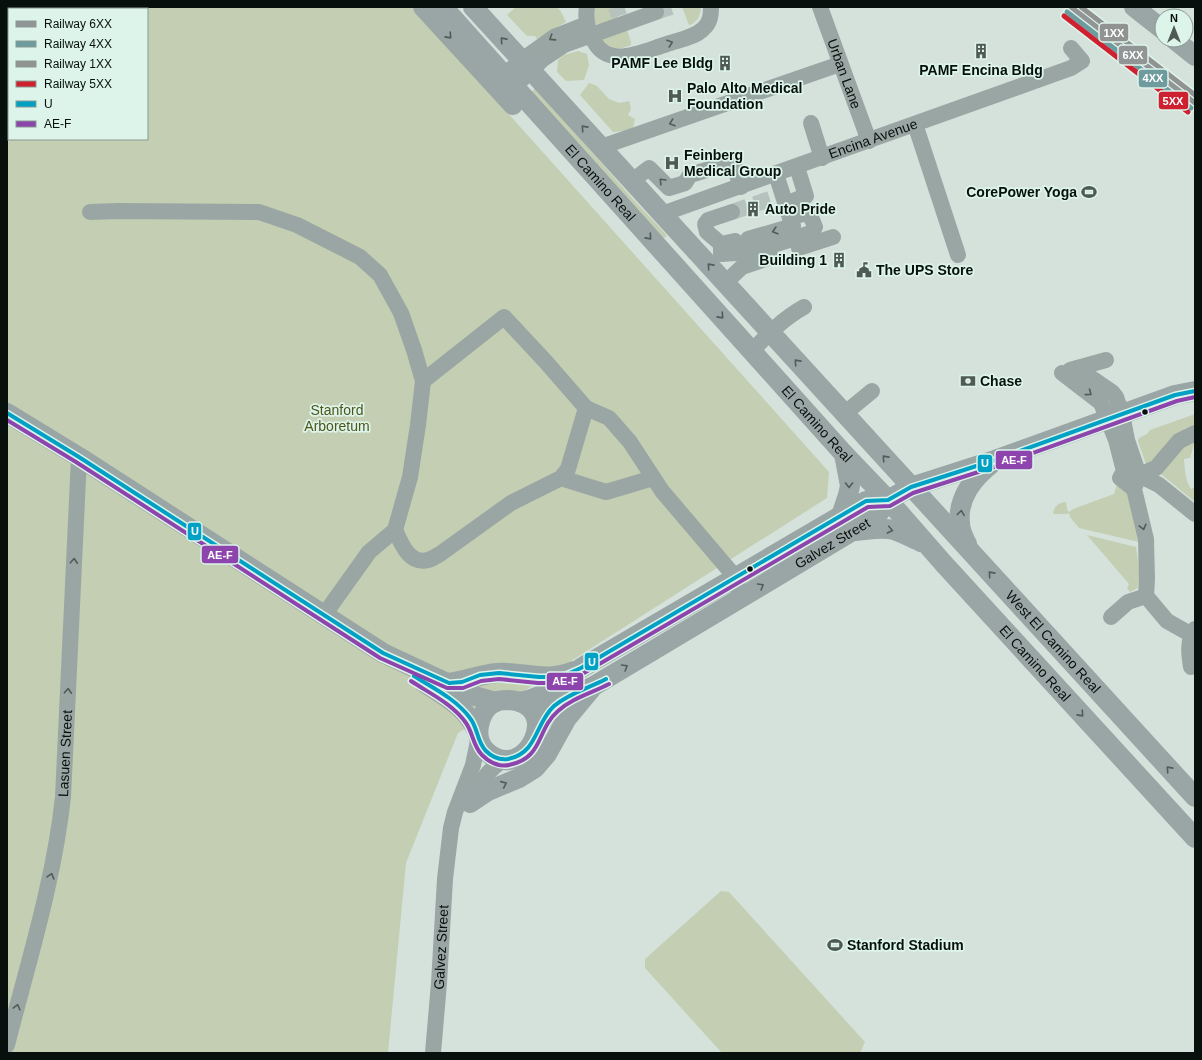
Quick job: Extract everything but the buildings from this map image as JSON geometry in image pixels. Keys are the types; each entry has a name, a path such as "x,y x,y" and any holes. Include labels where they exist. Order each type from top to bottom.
{"main road":[{"path":"423,7 514,106 539,115"},
{"name":"El Camino Real","path":"443,7 844,454 888,500 926,544 1195,838"},
{"name":"El Camino Real","path":"473,7 911,487"},
{"path":"1134,7 1154,23"},
{"path":"1185,48 1195,56"},
{"path":"1175,395 1195,380"},
{"path":"888,500 911,487 995,460 1175,395 1195,391"},
{"path":"7,413 79,457 324,616 384,653 475,696 496,702 508,700 521,702 528,706 533,711 538,727 535,739 524,753 512,759 504,760 491,755 486,751 468,716 460,707 395,664 384,653"},
{"path":"844,454 850,486 848,495 847,524 899,532 926,544"},
{"path":"969,550 960,523 965,496 971,484 982,471 995,460"},
{"name":"West El Camino Real","path":"911,487 1195,798"},
{"name":"Galvez Street","path":"521,702 543,695 559,687 581,668 736,578 847,524 878,515 888,500"},
{"name":"Galvez Street","path":"538,727 550,709 563,699 592,687 740,598 847,524"},
{"path":"449,683 462,682 480,675 499,673 554,677 565,675 581,668"},
{"path":"470,803 488,791 519,778 535,768 547,754 567,718 592,687"},
{"path":"478,737 480,720 486,710 496,702"}],"street":[{"path":"587,7 589,29 599,48 604,53 616,57 633,55 701,32 709,22 711,7"},
{"name":"Urban Lane","path":"820,7 869,141"},
{"path":"509,81 527,66 543,59 589,29 652,10"},
{"path":"619,16 652,10"},
{"name":"Encina Avenue","path":"662,214 742,187 1071,68 1082,61 1071,48"},
{"path":"601,147 840,64"},
{"path":"811,123 822,158"},
{"path":"916,124 958,255"},
{"path":"632,181 649,168 669,188 685,183 690,175 733,162 742,187"},
{"path":"782,204 806,196 797,166"},
{"path":"776,174 782,204 793,226 735,241 721,254 751,252 811,233 816,227 812,217 808,214 802,214 782,204"},
{"path":"90,212 260,212 297,225 360,258 380,275 401,313 423,380 410,477 395,530 369,552 324,616"},
{"path":"732,212 708,220 705,224 707,232 735,241"},
{"path":"725,283 742,267 749,264 833,237"},
{"path":"752,351 770,332 804,307"},
{"path":"423,380 504,317 586,408 609,418 630,442 662,491 736,578 740,598"},
{"path":"1106,360 1063,372 1101,403 1115,417 1127,440 1137,482 1146,539 1148,579 1146,596 1167,621 1193,632 1189,651 1191,667"},
{"path":"844,414 872,391"},
{"path":"395,530 405,552 416,559 427,560 440,554 511,503 561,478 568,470 586,408"},
{"path":"1115,417 1116,440 1124,471 1120,478 1159,485 1195,514"},
{"path":"1137,482 1156,468 1179,441 1195,434"},
{"name":"Lasuen Street","path":"7,1045 53,868 60,828 63,797 79,457"},
{"path":"561,478 606,492 653,478"},
{"path":"1111,617 1128,602 1146,596"},
{"name":"Galvez Street","path":"433,1053 445,879 451,828 455,812 473,765 478,737"},
{"name":"Galvez Street","path":"450,842 486,774 498,763 504,760"}],"green space":[{"name":"Stanford Arboretum","path":"7,7 413,7 829,472 827,498 458,733 406,863 388,1053 7,1053"},
{"path":"516,7 556,7 560,10 566,22 537,39 535,36 527,36 507,15"},
{"path":"593,7 614,7 619,20 598,25 594,22"},
{"path":"682,7 701,7 698,18 695,22 689,25"},
{"path":"626,27 631,45 622,48 615,48 600,40"},
{"path":"578,51 587,54 589,65 584,80 566,81 557,72 558,60 564,55"},
{"path":"589,83 597,86 609,99 619,103 629,101 631,109 628,115 635,119 633,128 625,131 613,132 580,95"},
{"path":"536,88 667,236 664,238 660,235 531,92"},
{"path":"1195,414 1195,424 1181,431 1170,440 1152,465 1146,464 1138,441 1139,438 1147,434 1150,430"},
{"path":"1195,441 1190,458 1184,459 1188,482 1191,489 1195,487 1195,502 1161,474 1177,450"},
{"path":"1117,484 1126,488 1143,543 1079,528 1070,517 1069,513 1053,514 1055,507 1061,503 1066,502 1069,512 1073,509 1114,494"},
{"path":"1087,535 1136,547 1140,574 1138,588 1130,592 1127,588 1129,584"},
{"path":"721,891 729,892 865,1042 860,1053 722,1053 645,968 645,959"}],"tunnel":[{"path":"616,7 619,16"},
{"path":"656,12 671,7"},
{"path":"732,212 770,199"}],"rail line":[{"name":"6XX","path":"1071,7 1195,103"},
{"name":"1XX","path":"1081,7 1195,95"},
{"name":"4XX","path":"1067,12 1191,108"},
{"name":"5XX","path":"1064,16 1188,112"}],"transit line":[{"name":"U","path":"7,413 79,457 383,653 449,683 462,682 480,675 499,673 539,677 565,675 581,668 866,501 888,500 911,487 995,460 1175,395 1195,391"},
{"name":"AE-F","path":"7,420 76,462 380,658 447,688 463,688 481,681 499,679 538,683 567,681 584,673 868,507 890,506 913,493 997,466 1177,401 1195,397"},
{"name":"U","path":"414,676 444,694 458,705 473,722 481,743 486,751 496,758 502,759 518,756 525,751 531,744 548,713 560,701 606,679"},
{"name":"AE-F","path":"411,681 440,699 461,716 466,723 479,751 491,762 502,765 509,765 528,756 534,750 551,718 564,706 609,684"}],"place":[{"name":"PAMF Encina Bldg","path":"981,51"},
{"name":"PAMF Lee Bldg","path":"725,63"},
{"name":"Palo Alto Medical Foundation","path":"675,96"},
{"name":"Feinberg Medical Group","path":"672,163"},
{"name":"CorePower Yoga","path":"1089,192"},
{"name":"Auto Pride","path":"753,209"},
{"name":"Building 1","path":"839,260"},
{"name":"The UPS Store","path":"864,270"},
{"name":"Chase","path":"968,381"},
{"name":"Stanford Stadium","path":"835,945"}]}
